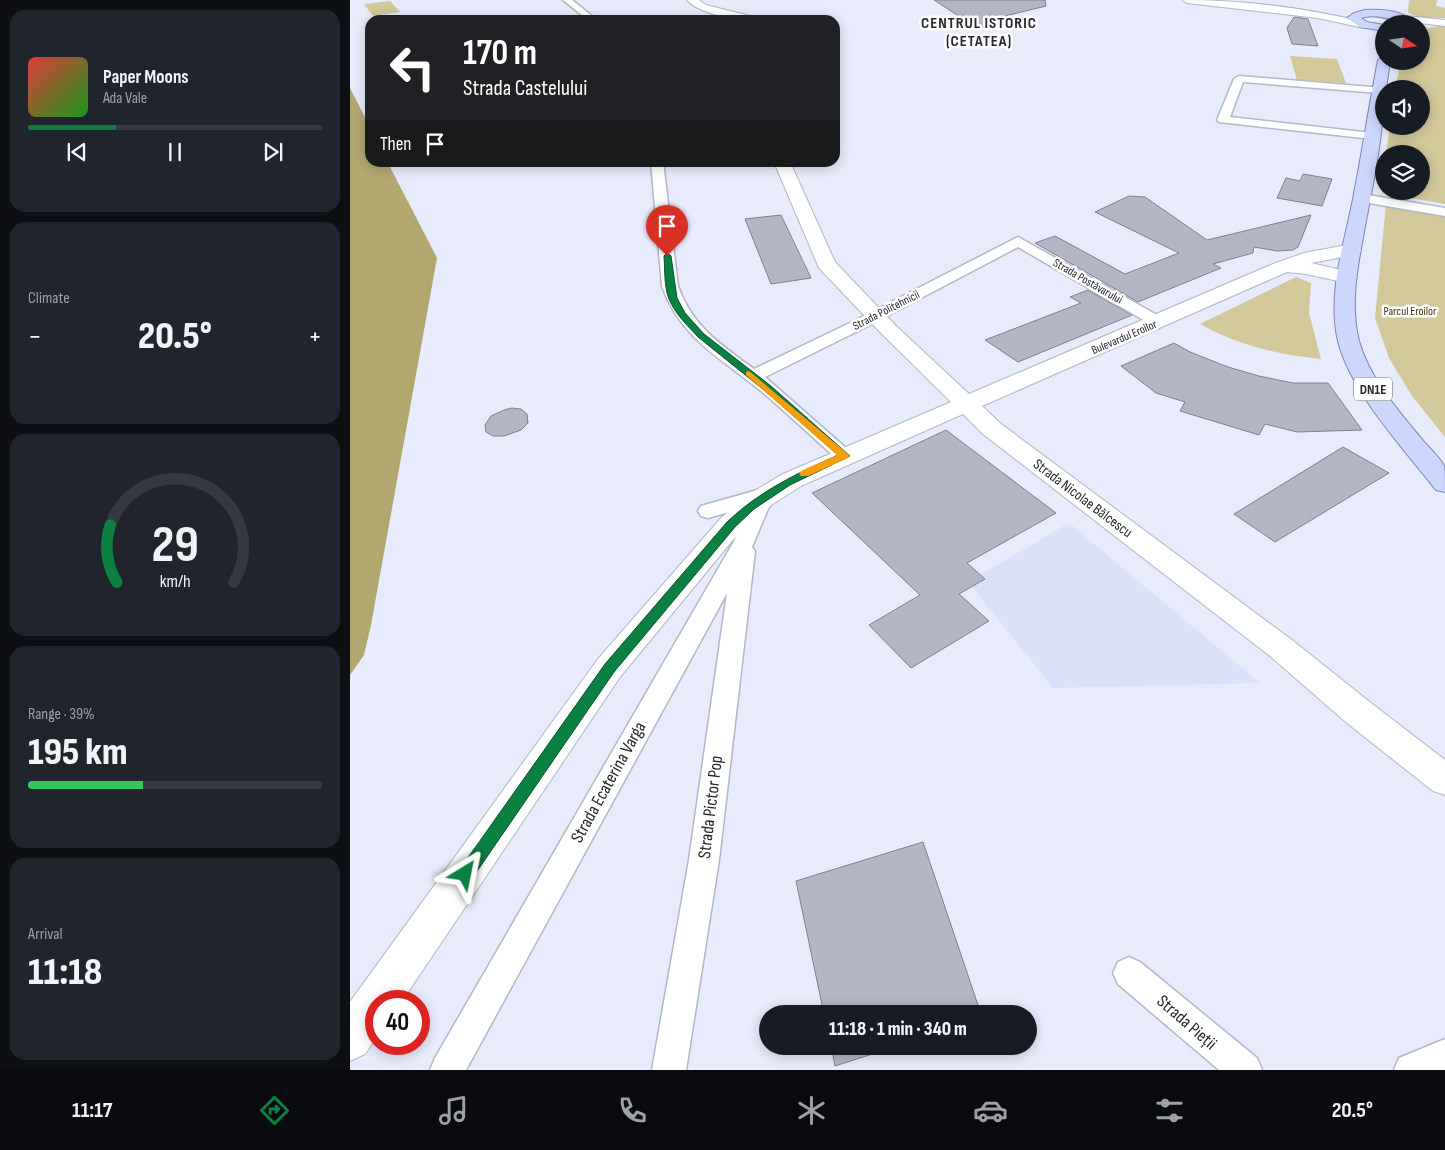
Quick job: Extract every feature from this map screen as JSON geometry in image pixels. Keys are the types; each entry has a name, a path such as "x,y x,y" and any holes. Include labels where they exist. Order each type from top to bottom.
{"main road":[{"path":"1379,13 1387,4"},
{"path":"1375,26 1353,18 1357,15 1379,13 1392,15"},
{"name":"DN1E","path":"1375,116 1347,277 1344,312 1349,343 1365,376 1384,405 1445,484"}],"street":[{"path":"567,0 586,15"},
{"path":"692,0 702,7 728,15"},
{"path":"1187,0 1318,15 1375,27"},
{"path":"1318,15 1357,15"},
{"path":"1430,21 1445,23"},
{"path":"1430,24 1445,23"},
{"path":"1372,136 1223,120 1239,79 1375,90"},
{"path":"658,167 673,298 682,314 701,335 845,456"},
{"name":"Strada Nicolae Bălcescu","path":"784,167 826,264 875,316 992,430 1280,648 1358,713 1445,780"},
{"path":"1362,198 1445,212"},
{"name":"Strada Politehnicii","path":"752,376 875,316 1018,241"},
{"name":"Strada Postăvarului","path":"1018,241 1158,322"},
{"name":"Bulevardul Eroilor","path":"384,990 609,668 731,524 750,507 794,478 1280,268 1304,259 1352,250"},
{"name":"Bulevardul Eroilor","path":"1280,268 1306,268 1347,277"},
{"path":"708,511 768,494"},
{"name":"Strada Ecaterina Varga","path":"447,1070 744,543 758,509 768,494"},
{"name":"Strada Pictor Pop","path":"669,1070 704,860 744,543"},
{"name":"Strada Pieții","path":"1129,973 1245,1070"},
{"name":"Bulevardul Eroilor","path":"350,1039 365,1018"},
{"path":"1410,1070 1445,1056"}],"shaded area":[{"path":"350,88 365,117 365,167 390,167 437,258 371,625 364,655 350,675"},
{"path":"1069,523 1260,683 1053,688 968,582"}],"green space":[{"path":"1409,0 1437,0 1436,6 1445,8 1445,18 1430,18 1430,15 1414,15 1408,12"},
{"path":"390,1 400,12 372,15 364,4"},
{"path":"1445,24 1445,204 1422,200 1430,200 1430,145 1387,145 1389,135 1430,135 1430,80 1397,80 1399,70 1430,70 1430,28"},
{"path":"1290,56 1337,59 1346,83 1297,80"},
{"name":"Parcul Eroilor","path":"1386,204 1445,214 1445,437 1412,396 1389,358 1375,318"},
{"path":"1296,277 1311,283 1309,313 1321,359 1259,348 1229,338 1200,324"}],"building":[{"path":"934,0 1045,0 1046,6 1005,16 1010,23 977,28"},
{"path":"1294,17 1308,19 1318,46 1292,44 1287,28"},
{"path":"1303,174 1332,179 1322,206 1277,198 1286,178 1300,181"},
{"path":"1129,196 1145,197 1207,240 1311,215 1298,247 1293,250 1277,251 1254,247 1253,253 1213,264 1221,268 1138,302 1035,243 1055,236 1125,274 1179,253 1095,212"},
{"path":"781,215 811,278 771,284 745,219"},
{"path":"1088,290 1132,315 1018,362 985,340 1081,303 1070,297"},
{"path":"1174,343 1190,352 1228,367 1259,376 1293,383 1328,383 1362,430 1297,432 1265,424 1259,435 1180,411 1185,402 1156,393 1121,366"},
{"path":"512,408 521,409 527,414 528,423 521,430 504,436 493,436 486,432 485,425 491,416"},
{"path":"946,430 1056,513 967,563 985,579 959,594 989,621 911,668 869,625 920,595 812,493"},
{"path":"1343,447 1389,473 1275,542 1234,514"},
{"path":"923,842 978,1005 822,1005 796,881"},
{"path":"833,1055 869,1055 835,1066"}],"slow traffic":[{"path":"749,374 768,388 845,456 804,474"}],"district":[{"name":"CENTRUL ISTORIC (CETATEA)","path":"979,31"}],"route":[{"path":"465,874 609,668 731,524 750,507 786,483 802,474 845,456 768,388 692,326 682,314 673,298 667,256"}]}
